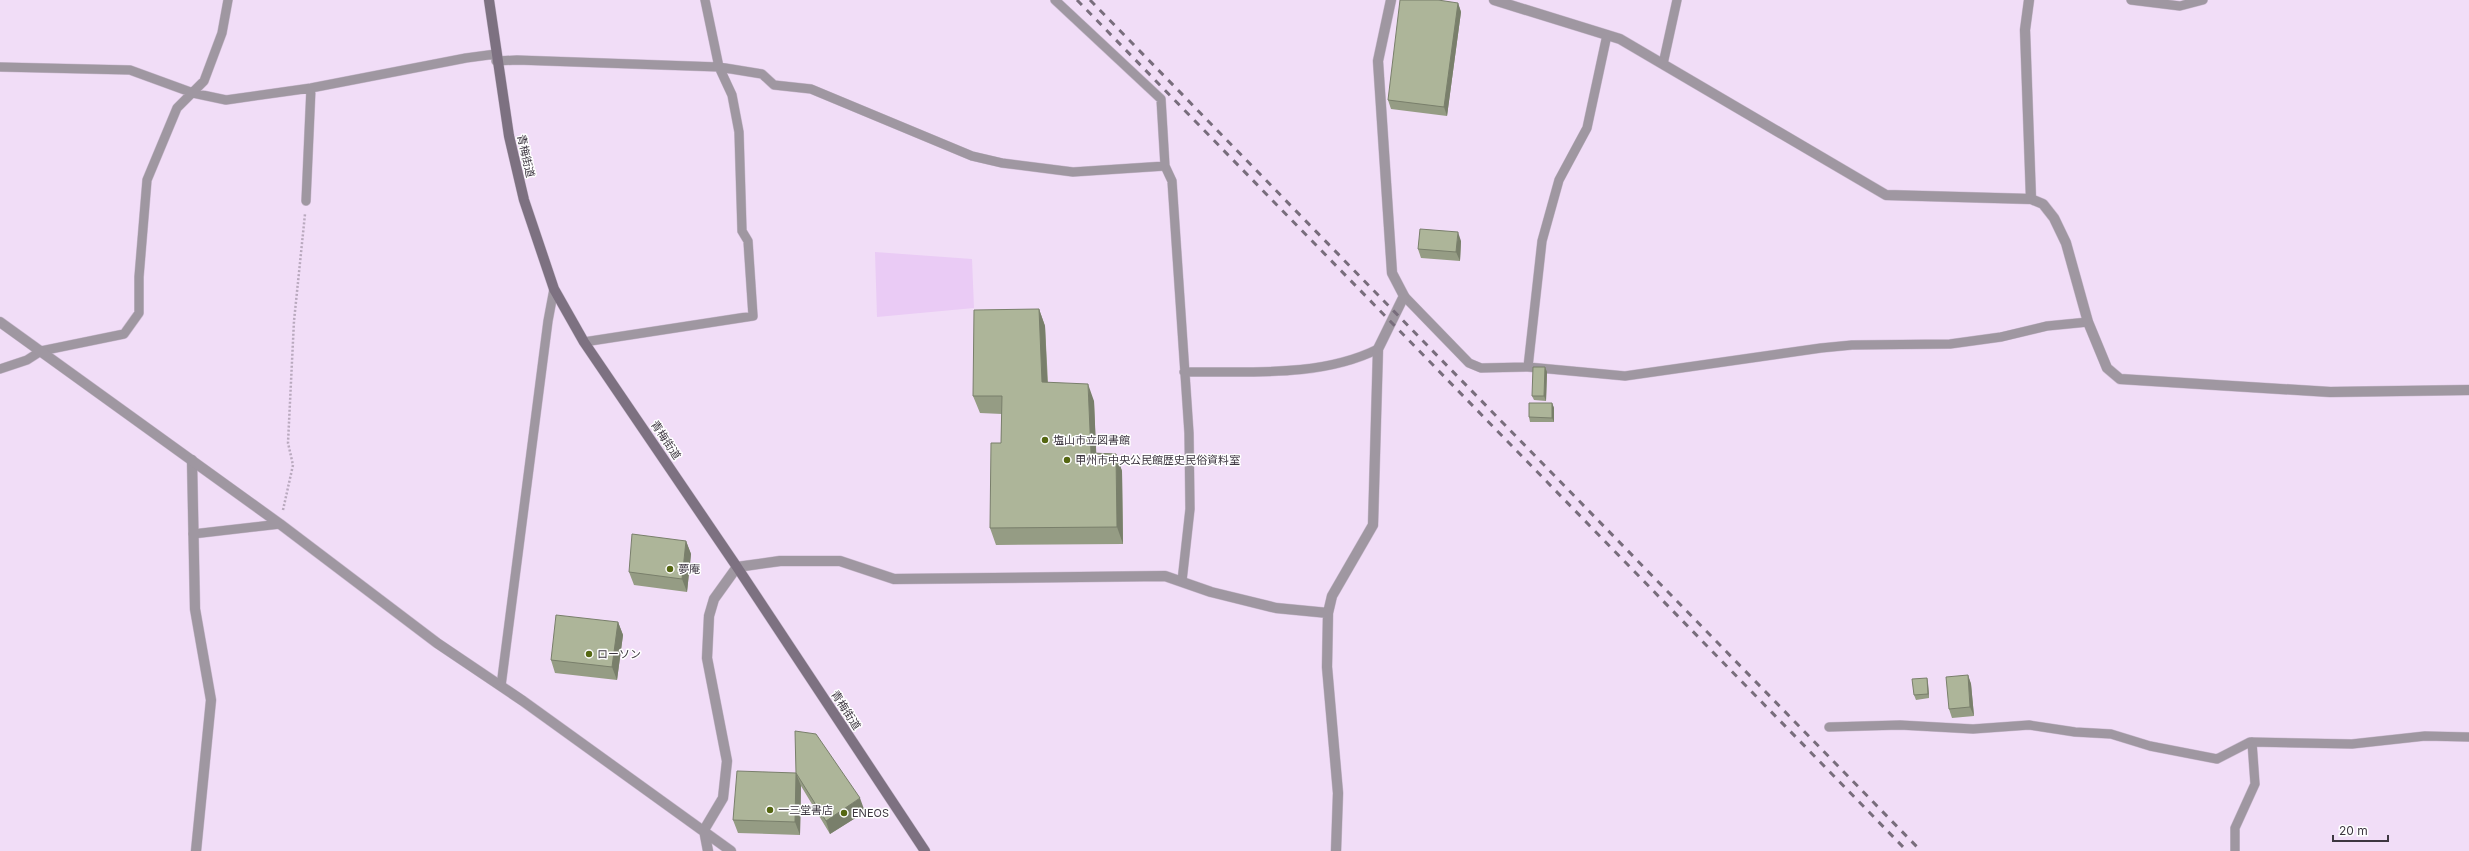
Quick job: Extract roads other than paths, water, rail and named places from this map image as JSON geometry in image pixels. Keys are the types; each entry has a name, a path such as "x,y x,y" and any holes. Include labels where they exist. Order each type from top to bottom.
{"main road":[{"name":"青梅街道","path":"489,0 496,58 509,136 524,200 554,289 584,342 737,566 925,851"}],"street":[{"path":"1336,851 1338,793 1327,667 1328,613 1332,596 1373,525 1378,349 1404,296 1392,272 1378,61 1391,0"},
{"path":"1494,0 1620,39 1886,195 2031,199 2043,204 2054,218 2066,243 2088,322 2107,368 2120,379 2330,392 2469,390"},
{"path":"2029,0 2025,30 2031,199"},
{"path":"0,322 280,524 437,643 501,686 704,830 731,851"},
{"path":"192,460 195,609 211,700 196,851"},
{"path":"708,851 704,830 723,798 727,761 707,658 709,616 714,599 737,566 780,561 840,560 894,580 1165,576 1211,592 1276,608 1328,613"}],"lane":[{"path":"0,369 27,360 41,351 124,334 139,314 139,276 147,180 177,108 204,81 222,33 228,0"},
{"path":"584,342 753,316 748,241 742,231 739,132 732,95 718,67 705,0"},
{"path":"1055,0 1161,99 1165,166 1172,181 1189,433 1190,509 1182,581"},
{"path":"1663,64 1677,0"},
{"path":"2131,0 2180,6 2203,0"},
{"path":"1528,367 1542,241 1559,180 1587,128 1608,35"},
{"path":"0,67 130,70 193,93 226,100 311,88 466,58 718,67 762,74 774,85 811,89 972,156 1002,163 1074,172 1165,166"},
{"path":"306,201 311,88"},
{"path":"501,686 547,329 554,289"},
{"path":"1404,296 1469,364 1481,368 1528,367 1625,376 1836,347 1950,344 2001,337 2047,326 2088,322"},
{"path":"1184,372 1294,370 1357,359 1378,349"},
{"path":"193,534 280,524"},
{"path":"1829,727 1900,725 1973,729 2029,725 2075,732 2111,734 2150,746 2217,759 2252,742 2352,744 2425,736 2469,738"},
{"path":"2235,851 2235,828 2255,784 2252,742"}],"railway":[{"path":"1077,0 1907,851"},
{"path":"1090,0 1921,851"}],"place":[{"name":"塩山市立図書館","path":"1045,440"},
{"name":"甲州市中央公民館歴史民俗資料室","path":"1067,460"},
{"name":"夢庵","path":"670,569"},
{"name":"ローソン","path":"589,654"},
{"name":"一三堂書店","path":"770,810"},
{"name":"ENEOS","path":"844,813"}]}
